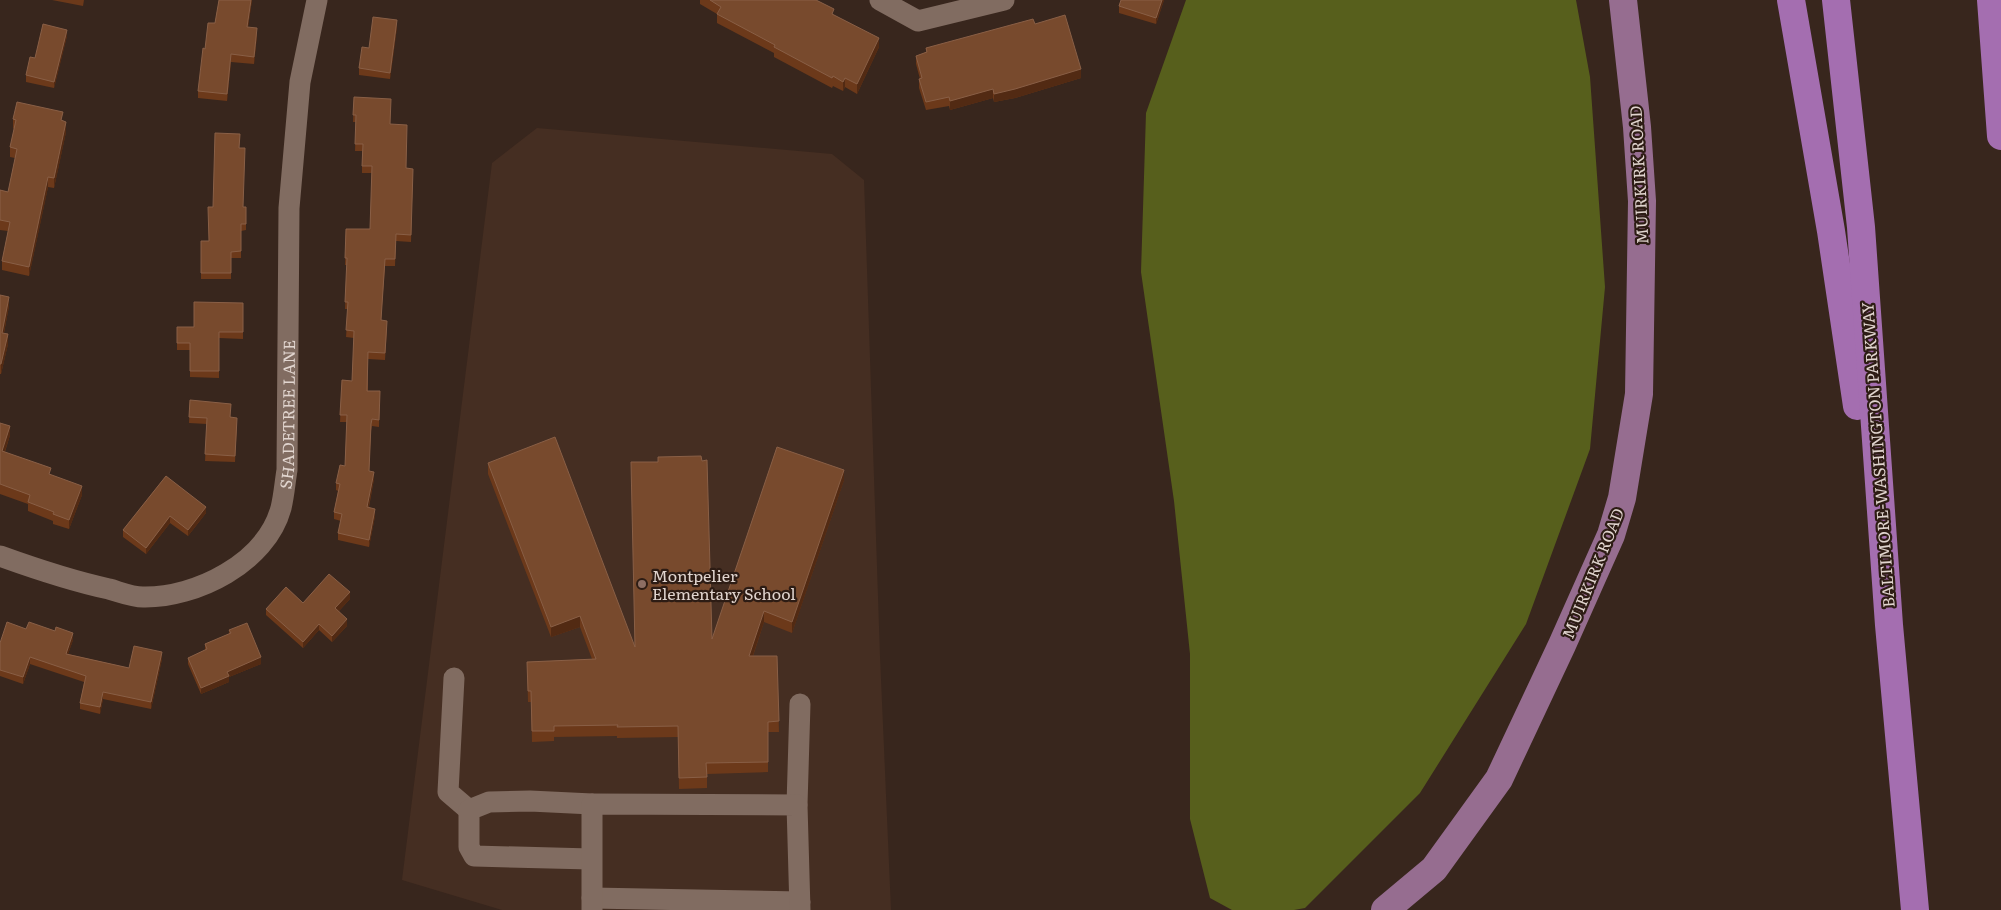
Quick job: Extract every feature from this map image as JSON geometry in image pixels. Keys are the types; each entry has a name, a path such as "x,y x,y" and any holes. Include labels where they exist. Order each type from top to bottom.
{"highway":[{"path":"1791,0 1831,231 1889,625"},
{"name":"BALTIMORE-WASHINGTON PARKWAY","path":"1836,0 1861,227 1889,625 1915,910"},
{"path":"1991,0 2001,136"}],"main road":[{"name":"MUIRKIRK ROAD","path":"1385,910 1434,869 1499,779 1611,535 1622,498 1639,394 1642,201 1637,127 1623,0"}],"street":[{"name":"SHADETREE LANE","path":"0,556 68,580 141,597 174,595 210,582 242,564 267,537 281,509 287,470 289,208 300,82 317,0"},
{"path":"880,0 918,21 1004,0"},
{"path":"454,678 448,792 469,810 469,847 474,856 591,859"},
{"path":"592,804 592,904 800,906 796,805 800,704"},
{"path":"469,810 489,802 530,801 592,804 796,805"}],"shaded area":[{"path":"537,128 832,154 864,180 880,656 891,910 502,910 402,880 492,163"}],"green space":[{"path":"1186,0 1576,0 1590,77 1605,287 1590,449 1526,624 1420,793 1305,908 1294,910 1232,910 1210,898 1190,819 1190,654 1174,501 1141,272 1146,113"}],"building":[{"path":"219,0 251,0 247,27 257,28 254,57 231,54 227,94 198,91 208,23 215,23"},
{"path":"710,0 816,0 834,9 832,14 879,38 857,84 845,78 843,82 774,47 775,45 717,14 721,7"},
{"path":"1121,0 1162,0 1156,18 1119,6"},
{"path":"1065,15 1081,69 994,94 993,89 950,101 949,97 926,102 919,79 922,78 916,56 927,52 926,48 1033,19 1035,24"},
{"path":"373,17 397,20 390,73 359,68 362,47 369,48"},
{"path":"43,24 67,30 54,82 26,75 30,57 35,58"},
{"path":"354,97 391,99 390,124 407,125 406,168 413,169 411,235 396,234 395,259 385,259 381,320 387,321 385,353 368,352 367,391 380,391 379,420 372,419 371,424 369,471 374,472 367,507 375,509 369,540 338,533 342,514 334,512 340,484 336,483 340,465 345,466 347,415 340,415 342,380 352,381 354,331 346,330 348,302 345,302 346,229 370,229 372,166 362,166 363,144 355,144 356,115 353,115"},
{"path":"17,102 63,112 61,120 66,122 54,178 48,177 29,267 2,261 10,222 0,220 0,190 8,192 17,149 10,147 16,120 13,119"},
{"path":"215,133 240,134 239,148 245,148 243,207 246,207 246,224 241,224 241,251 231,252 231,273 201,273 201,241 209,241 208,207 213,207"},
{"path":"0,295 9,297 2,333 8,334 1,364 0,364"},
{"path":"194,302 243,303 243,332 219,332 219,371 190,371 190,343 177,343 177,327 194,327"},
{"path":"190,400 231,404 230,417 237,418 235,456 205,454 207,418 189,417"},
{"path":"0,423 10,426 2,451 51,468 49,474 82,486 69,520 28,502 30,495 0,484"},
{"path":"555,437 635,647 631,462 658,462 658,457 701,456 702,461 707,460 712,639 777,447 844,470 792,622 764,611 749,656 777,656 779,721 768,722 768,762 706,763 707,777 679,778 678,726 554,726 554,731 532,731 531,691 528,691 527,662 596,659 580,616 551,627 488,463"},
{"path":"166,476 206,507 188,530 170,516 146,548 123,530"},
{"path":"329,574 350,592 335,608 347,619 332,636 319,624 303,642 266,609 286,587 303,603"},
{"path":"7,622 26,629 29,622 55,631 56,627 73,633 66,654 129,668 134,646 162,652 151,702 103,692 100,707 80,703 86,676 30,657 23,677 0,670 0,643"},
{"path":"247,623 261,657 227,672 229,676 201,688 188,658 207,649 205,644 231,633 229,630"}],"place":[{"name":"Montpelier Elementary School","path":"642,584"}]}
